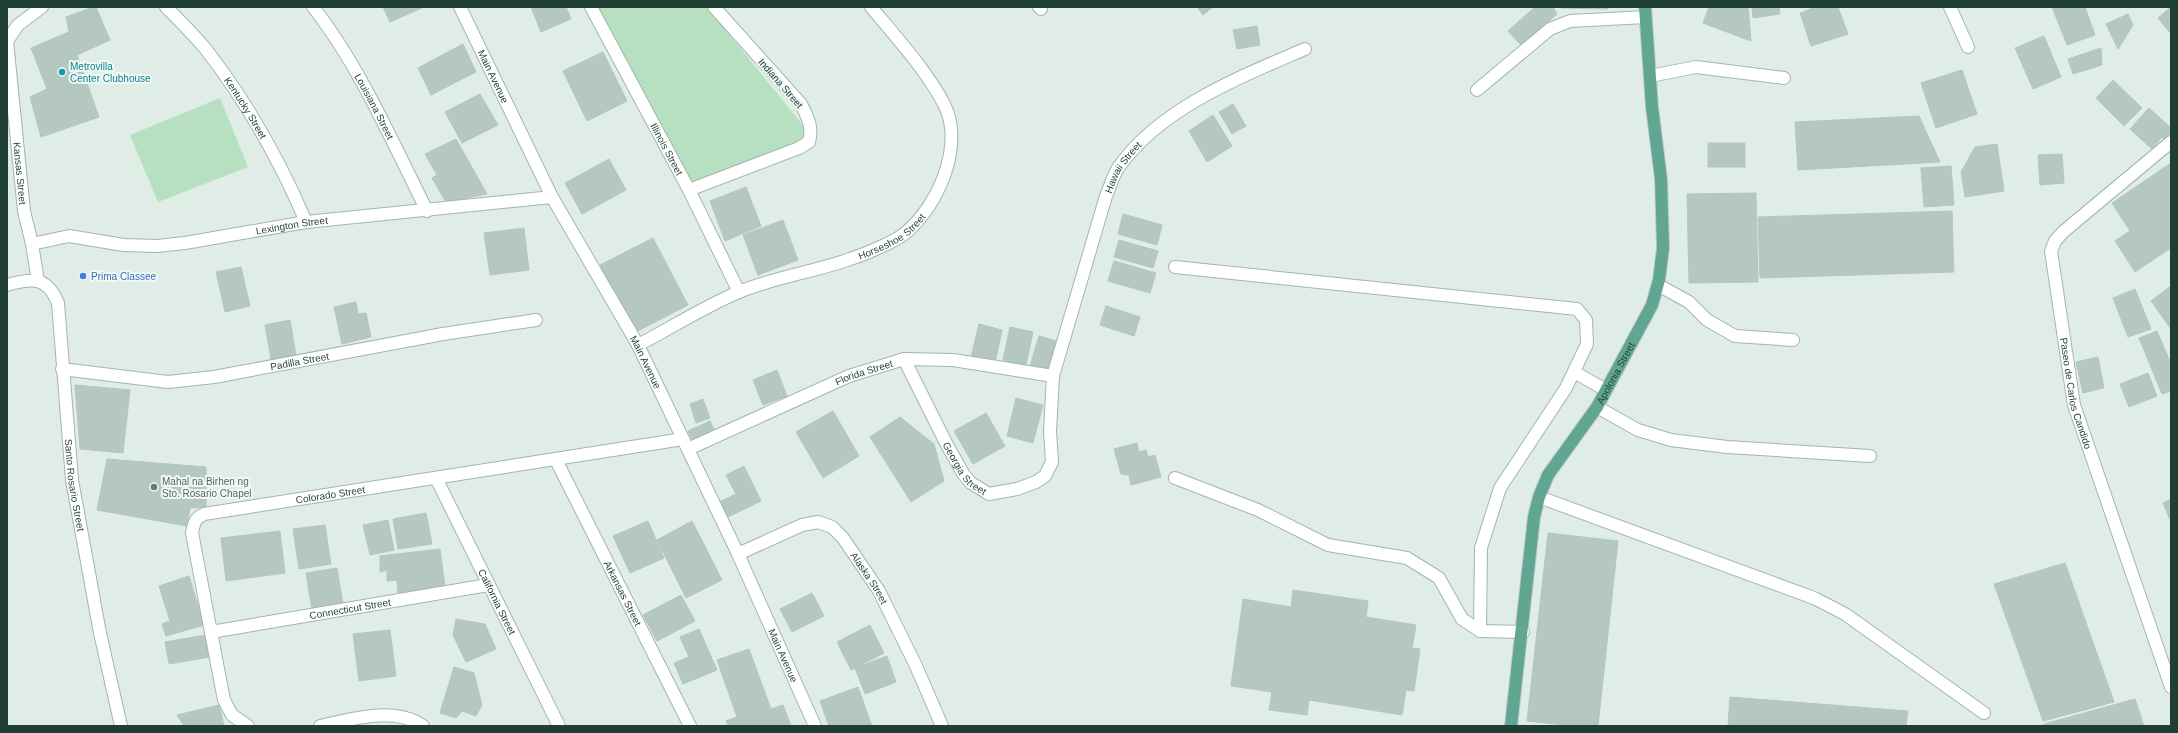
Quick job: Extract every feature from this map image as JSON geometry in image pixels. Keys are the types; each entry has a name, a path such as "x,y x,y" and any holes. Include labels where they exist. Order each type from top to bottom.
{"main road":[{"name":"Apolonia Street","path":"1511,726 1534,517 1539,497 1548,475 1597,407 1652,305 1658,285 1663,248 1662,213 1646,12"}],"street":[{"name":"Kansas Street","path":"38,281 32,244 24,211 7,41 18,25 42,7"},
{"name":"Kentucky Street","path":"166,7 203,46 229,81 263,137 306,222"},
{"name":"Louisiana Street","path":"313,7 329,28 377,112 427,211"},
{"name":"Main Avenue","path":"460,7 552,197 638,345 738,554 815,726"},
{"name":"Illinois Street","path":"591,7 689,190 739,292"},
{"name":"Indiana Street","path":"689,190 799,148 809,142 811,131 809,119 801,104 714,7"},
{"name":"Horseshoe Street","path":"638,345 739,292 850,259 904,235 920,220 932,202 951,149 949,121 944,104 924,75 871,7"},
{"path":"1950,7 1968,47"},
{"path":"1477,90 1550,29 1570,21 1646,12"},
{"name":"Hawaii Street","path":"1053,376 1106,196 1118,169 1163,122 1239,77 1305,49"},
{"path":"1650,76 1696,67 1784,78"},
{"name":"Paseo de Carlos Candido","path":"2171,142 2063,232 2055,241 2051,251 2074,405 2171,687"},
{"name":"Lexington Street","path":"32,244 69,236 124,245 157,246 185,243 306,222 427,211 552,197"},
{"path":"1175,267 1577,309 1586,320 1587,344 1566,388 1500,488 1481,548 1480,631"},
{"path":"7,285 20,282 38,281"},
{"name":"Santo Rosario Street","path":"38,281 52,290 58,303 62,369 72,480 120,726"},
{"path":"1658,285 1688,302 1707,320 1735,336 1793,340"},
{"name":"Padilla Street","path":"62,369 168,382 214,377 443,334 536,320"},
{"name":"Florida Street","path":"686,444 849,376 904,359 953,360 1053,376"},
{"name":"Georgia Street","path":"904,359 946,443 964,475 971,483 989,494 1017,489 1036,482 1045,476 1049,470 1052,462 1050,431 1053,376"},
{"path":"1574,372 1606,390"},
{"path":"1597,407 1638,430 1671,440 1727,447 1870,456"},
{"name":"Colorado Street","path":"248,726 232,715 224,700 192,533 194,522 198,517 204,514 556,460 686,444"},
{"name":"Arkansas Street","path":"556,460 690,726"},
{"name":"California Street","path":"436,478 559,726"},
{"path":"1175,478 1258,510 1328,545 1406,558 1439,578 1462,619 1480,631 1522,632"},
{"path":"1539,497 1814,598 1845,614 1984,713"},
{"name":"Alaska Street","path":"738,554 802,525 818,522 832,527 843,538 879,591 916,666 942,726"},
{"name":"Connecticut Street","path":"211,632 488,585"},
{"path":"320,726 362,717 396,716 423,726"}],"green space":[{"path":"596,7 707,7 806,129 805,140 691,185"},
{"path":"220,98 248,167 158,202 130,135"}],"building":[{"name":"Metrovilla Center Clubhouse","path":"96,7 110,40 77,55 99,117 41,137 30,97 47,89 31,48 69,32 66,17"},
{"path":"383,7 424,7 390,22"},
{"path":"531,7 566,7 571,19 541,32"},
{"path":"1197,7 1213,7 1203,15"},
{"path":"1535,7 1553,7 1557,14 1522,46 1508,31"},
{"path":"1608,7 1608,9 1561,8"},
{"path":"1709,7 1748,7 1751,41 1703,23"},
{"path":"1752,7 1779,7 1780,14 1753,18"},
{"path":"1816,7 1838,7 1848,34 1811,46 1800,13"},
{"path":"2052,7 2085,7 2095,35 2067,45"},
{"path":"2171,7 2171,34 2158,18"},
{"path":"2128,14 2133,25 2118,49 2106,24"},
{"path":"1257,26 1260,45 1237,49 1233,30"},
{"path":"2044,36 2061,77 2033,89 2015,48"},
{"path":"463,44 476,72 431,95 418,68"},
{"path":"2101,48 2102,65 2073,74 2068,59"},
{"path":"603,52 627,101 587,121 563,71"},
{"path":"1962,70 1977,114 1936,128 1921,83"},
{"path":"2113,80 2142,108 2124,126 2096,98"},
{"path":"480,94 498,125 462,143 445,112"},
{"path":"1233,104 1246,126 1232,134 1219,112"},
{"path":"2149,108 2171,128 2171,136 2167,141 2162,137 2152,149 2130,129"},
{"path":"1213,115 1232,146 1207,162 1189,131"},
{"path":"1919,116 1940,162 1798,170 1795,122"},
{"path":"456,139 487,194 446,202 432,178 437,175 425,154"},
{"path":"1708,143 1745,143 1745,167 1708,167"},
{"path":"1997,144 2004,191 1965,197 1961,172 1975,147"},
{"path":"2062,154 2064,183 2040,185 2038,155"},
{"path":"609,159 626,190 582,214 565,183"},
{"path":"2171,163 2171,248 2135,272 2115,241 2130,231 2112,203"},
{"path":"1951,166 1954,205 1924,207 1921,168"},
{"path":"746,187 761,226 725,241 710,201"},
{"path":"1756,193 1758,282 1689,283 1687,194"},
{"path":"1952,211 1954,272 1760,278 1758,217"},
{"path":"1123,214 1162,225 1157,245 1118,234"},
{"path":"783,220 798,260 758,275 743,235"},
{"path":"524,228 529,270 490,275 484,233"},
{"path":"653,238 688,305 634,333 600,265"},
{"path":"1119,240 1158,251 1153,268 1114,257"},
{"path":"1114,261 1156,273 1150,293 1108,281"},
{"path":"241,267 250,306 225,312 216,272"},
{"path":"2171,286 2171,329 2151,301"},
{"path":"2135,289 2151,329 2128,337 2113,298"},
{"path":"356,302 358,314 366,313 371,337 342,344 334,307"},
{"path":"1106,306 1140,317 1134,336 1100,325"},
{"path":"290,320 296,355 271,359 265,325"},
{"path":"979,324 1002,330 995,363 971,357"},
{"path":"1010,327 1033,332 1026,365 1003,360"},
{"path":"2157,331 2171,364 2171,391 2162,394 2139,338"},
{"path":"1039,336 1057,341 1049,372 1030,366"},
{"path":"2098,357 2104,388 2083,393 2076,362"},
{"path":"777,370 787,396 763,405 753,380"},
{"path":"2148,373 2157,396 2129,407 2120,384"},
{"path":"75,385 130,390 123,453 80,449"},
{"path":"1016,398 1043,405 1033,443 1007,436"},
{"path":"703,399 710,418 696,423 690,404"},
{"path":"833,411 859,456 823,478 796,432"},
{"path":"986,413 1005,446 973,464 954,431"},
{"path":"900,417 934,444 944,481 911,502 870,437"},
{"path":"710,421 716,434 695,445 688,431"},
{"path":"1137,443 1139,452 1146,450 1148,457 1155,455 1161,477 1131,485 1129,475 1121,474 1114,449"},
{"name":"Mahal na Birhen ng Sto. Rosario Chapel","path":"107,459 206,467 206,507 190,508 187,526 97,510"},
{"path":"744,466 761,501 726,518 719,502 736,494 726,475"},
{"path":"2171,499 2171,522 2163,503"},
{"path":"426,513 432,544 398,549 393,519"},
{"path":"388,520 394,550 370,555 363,525"},
{"path":"648,521 664,558 630,573 613,536"},
{"path":"692,521 722,580 686,598 657,540"},
{"path":"325,525 331,564 299,569 293,529"},
{"path":"280,531 285,573 226,581 221,538"},
{"path":"1548,533 1618,541 1598,726 1573,726 1527,721"},
{"path":"440,549 445,587 398,593 397,580 387,581 387,570 380,572 380,556"},
{"path":"2065,563 2114,702 2043,721 1994,584"},
{"path":"337,568 343,605 312,610 306,573"},
{"path":"189,576 204,625 166,636 162,624 170,621 159,586"},
{"path":"1293,590 1368,601 1366,617 1416,625 1412,648 1420,649 1414,691 1406,690 1402,715 1309,700 1307,715 1269,710 1272,692 1231,686 1243,599 1291,607"},
{"path":"812,593 824,616 792,632 780,609"},
{"path":"681,595 695,621 657,641 643,615"},
{"path":"456,619 485,624 496,649 466,662 453,635"},
{"path":"870,625 884,653 851,670 837,642"},
{"path":"699,629 717,670 683,684 674,663 689,657 680,637"},
{"path":"390,630 396,676 359,681 353,634"},
{"path":"206,635 210,657 169,664 165,642"},
{"path":"749,649 771,709 783,705 791,726 728,726 726,721 737,717 717,660"},
{"path":"887,656 896,682 865,694 855,668"},
{"path":"454,667 474,673 482,705 476,716 462,711 456,718 440,713"},
{"path":"858,687 872,726 829,726 820,701"},
{"path":"1730,697 1908,711 1906,726 1728,726"},
{"path":"2135,699 2144,726 2044,726 2044,724"},
{"path":"219,705 224,726 184,726 177,715"}],"place":[{"name":"Metrovilla Center Clubhouse","path":"62,72"},
{"name":"Prima Classee","path":"83,276"},
{"name":"Mahal na Birhen ng Sto. Rosario Chapel","path":"154,487"}]}
